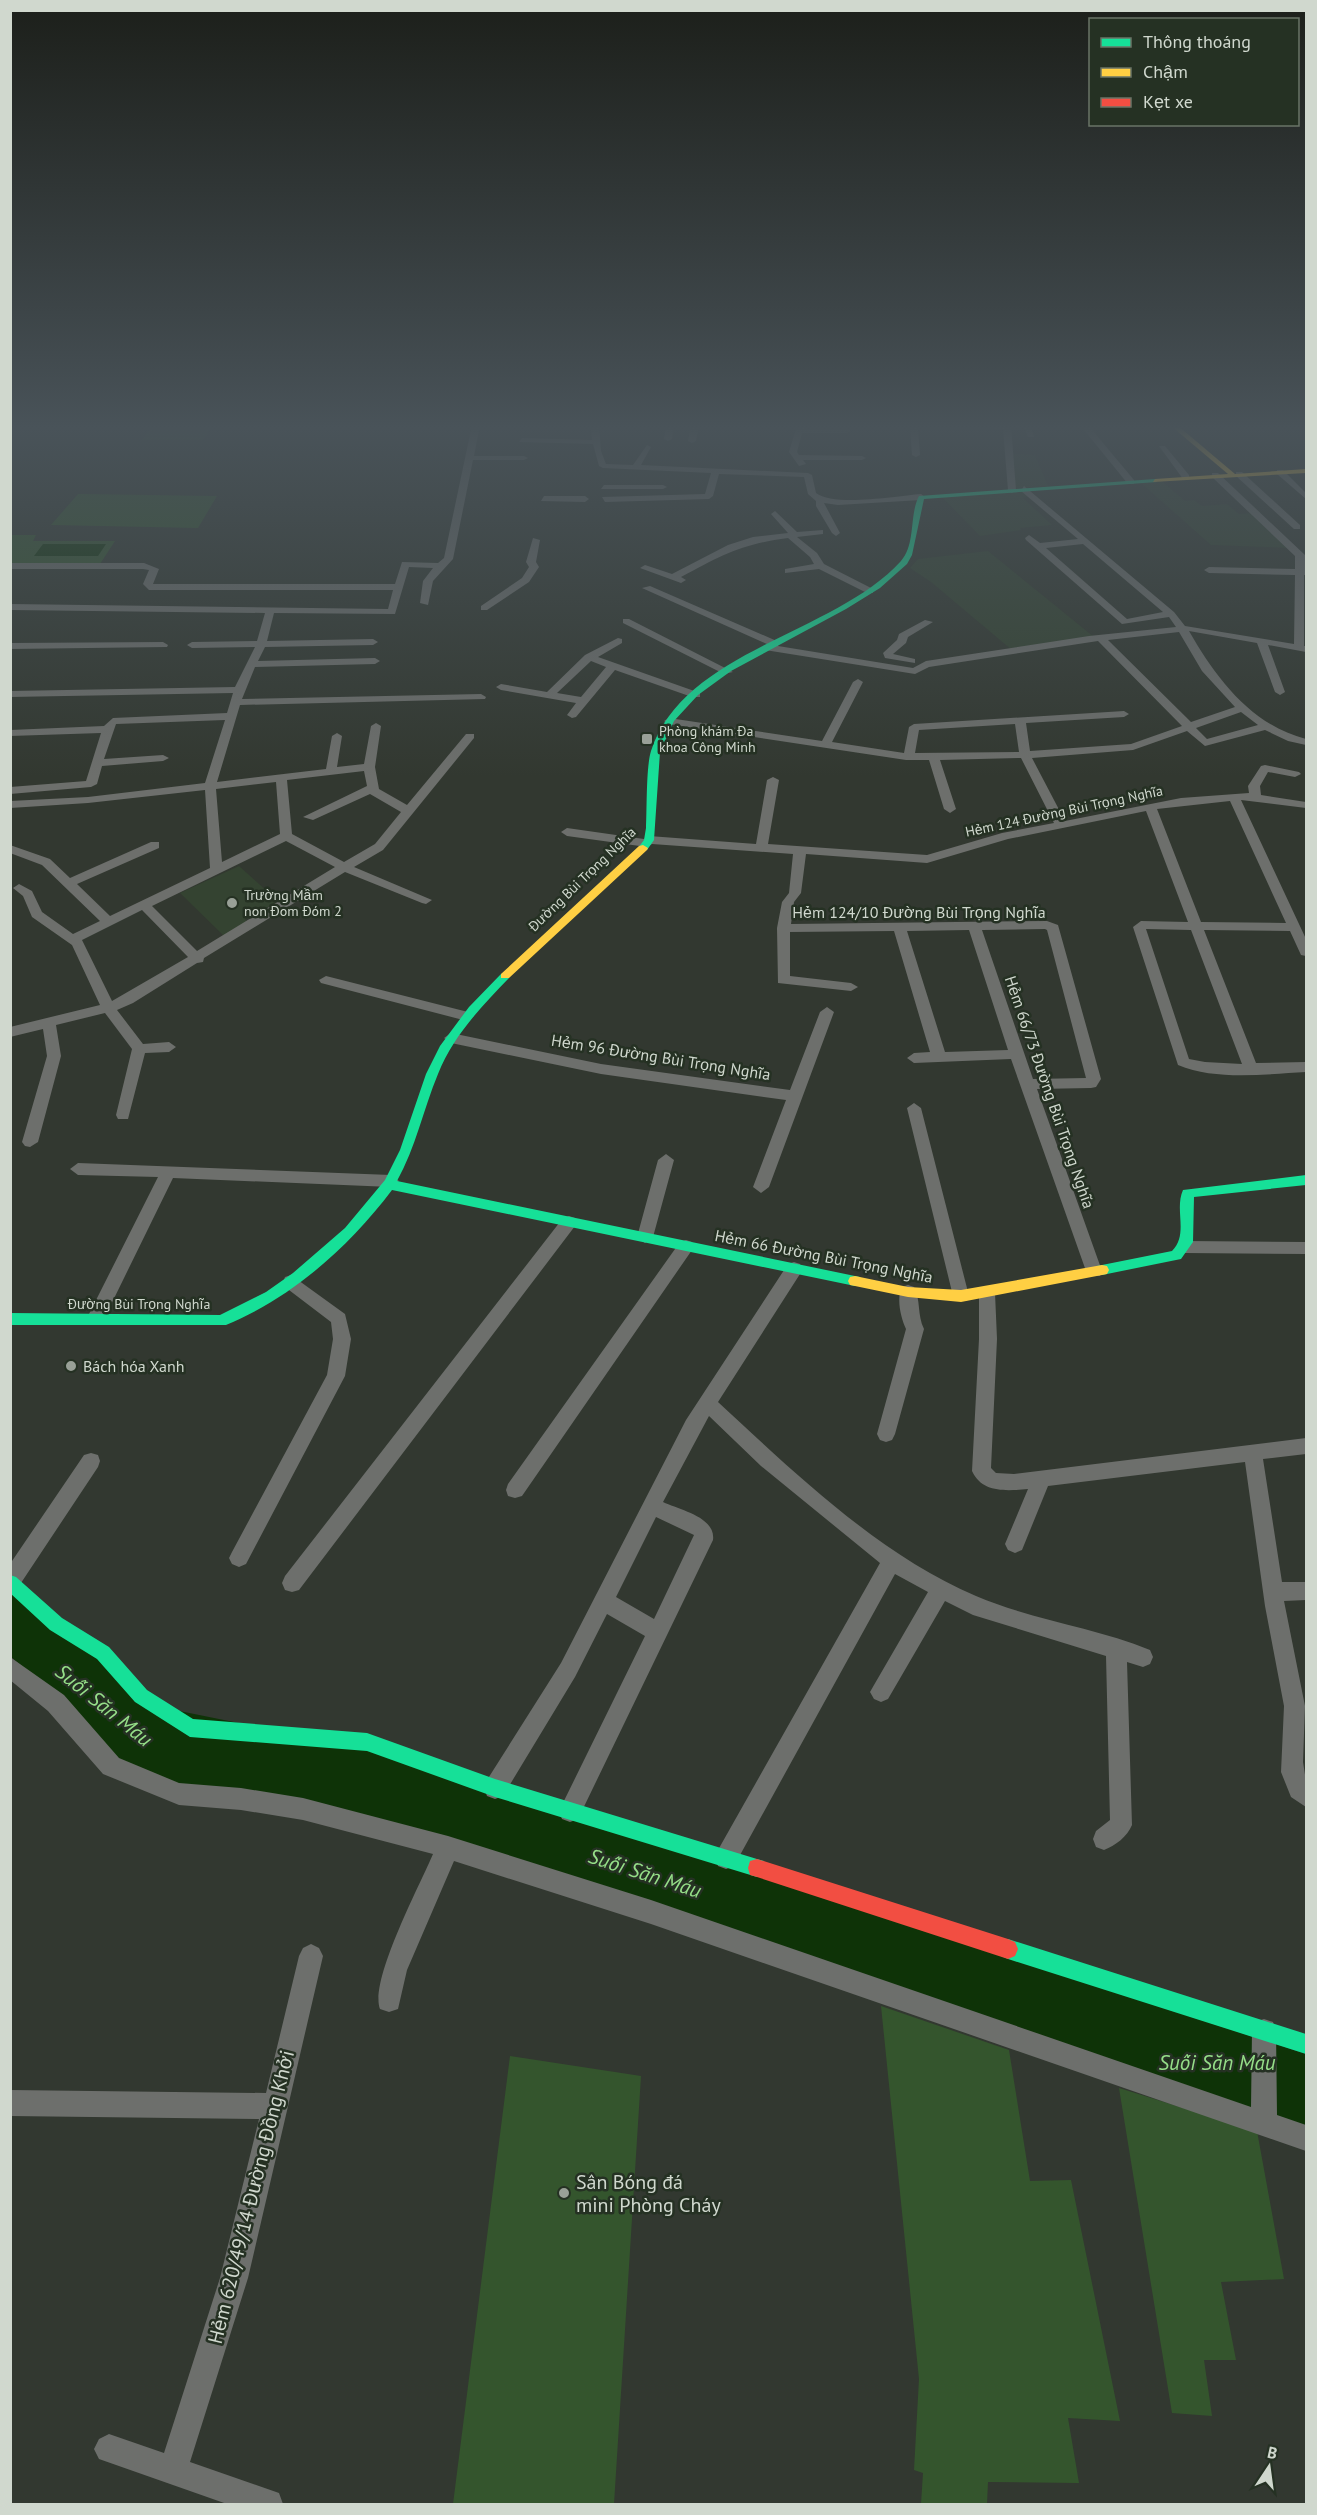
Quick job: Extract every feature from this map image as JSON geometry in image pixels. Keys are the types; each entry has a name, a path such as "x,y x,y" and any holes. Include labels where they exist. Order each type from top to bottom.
{"street":[{"path":"425,603 428,580 448,559 451,542"},
{"path":"483,608 528,579 534,567 531,562 535,542"},
{"path":"752,542 731,547 647,588 772,646 915,671 926,664"},
{"path":"800,542 814,555 820,566 870,591"},
{"name":"Đường Bùi Trọng Nghĩa","path":"10,1319 221,1321 256,1307 291,1282 340,1236 389,1182 401,1162 436,1064 467,1016 648,842 658,740 669,721 696,694 728,672 870,591 908,557 912,542"},
{"path":"1034,542 1125,622 1171,614"},
{"path":"1039,546 1072,542"},
{"path":"1086,542 1185,628 1207,670 1244,707 1266,726 1285,736 1306,742"},
{"path":"928,622 903,636 902,641 888,653 889,656 926,664 1185,628 1215,630 1303,648 1304,571 1300,555 1288,542"},
{"path":"10,607 392,612 405,564 440,566"},
{"path":"10,566 144,566 154,569 149,587 399,587"},
{"path":"78,566 78,574 92,578"},
{"path":"788,571 820,566"},
{"path":"645,568 684,581"},
{"path":"1209,570 1304,571"},
{"path":"216,868 210,786 239,690 261,644 270,612"},
{"path":"626,621 728,672"},
{"path":"1101,638 1186,727 1209,744 1266,726"},
{"path":"1261,640 1280,692"},
{"path":"549,695 587,657 591,657 618,641"},
{"path":"192,645 373,642"},
{"path":"10,646 163,645"},
{"path":"591,657 696,694"},
{"path":"252,664 375,661"},
{"path":"572,715 612,666"},
{"path":"825,745 858,682"},
{"path":"501,687 584,701"},
{"path":"10,694 239,690"},
{"path":"237,702 481,697"},
{"path":"669,721 909,757 1025,755 1132,747 1244,707"},
{"path":"909,757 914,727 1124,714"},
{"path":"11,798 91,784 109,724 119,719 232,716"},
{"path":"1020,720 1025,755 1061,825"},
{"path":"376,726 369,767 373,788 408,811"},
{"path":"10,733 107,729"},
{"path":"331,771 337,736"},
{"path":"10,1032 108,1008 128,1000 198,959 297,894 346,868 379,847 470,736"},
{"path":"934,756 950,809"},
{"path":"98,763 163,758"},
{"path":"11,798 88,800 369,767"},
{"path":"1256,797 1254,786 1265,768 1295,774"},
{"path":"281,777 286,836"},
{"path":"761,847 773,780"},
{"path":"309,817 373,788"},
{"path":"1234,797 1306,952"},
{"name":"Hẻm 124 Đường Bùi Trọng Nghĩa","path":"567,832 648,842 761,847 927,859 1006,836 1181,801 1256,797 1306,806"},
{"path":"1151,808 1250,1067"},
{"path":"286,836 346,868 426,900"},
{"path":"75,942 78,935 110,922 216,868 286,836"},
{"path":"69,883 155,845"},
{"path":"10,849 46,862 110,922"},
{"name":"Hẻm 124/10 Đường Bùi Trọng Nghĩa","path":"800,850 795,893 788,902 784,928 974,925 1047,925 1053,928 1094,1079 1091,1083 1028,1084"},
{"path":"19,888 28,894 37,914 75,942 108,1008 139,1049"},
{"path":"144,905 198,959"},
{"name":"Hẻm 66/73 Đường Bùi Trọng Nghĩa","path":"974,925 1094,1271"},
{"path":"899,927 939,1057"},
{"path":"1296,927 1139,927 1183,1062 1193,1067 1306,1066"},
{"path":"784,928 783,980 851,987"},
{"path":"326,980 467,1016"},
{"path":"761,1187 827,1012"},
{"path":"30,1142 54,1056 49,1023"},
{"name":"Hẻm 96 Đường Bùi Trọng Nghĩa","path":"451,1038 601,1070 796,1096"},
{"path":"139,1049 169,1047"},
{"path":"123,1115 139,1049"},
{"path":"914,1058 1017,1054"},
{"path":"914,1108 961,1296"},
{"path":"645,1238 666,1160"},
{"path":"78,1169 389,1182"},
{"path":"95,1320 168,1172"},
{"path":"1185,1247 1189,1241 1185,1200 1188,1193 1306,1180"},
{"name":"Hẻm 66 Đường Bùi Trọng Nghĩa","path":"389,1182 569,1222 908,1292 961,1296 987,1293 1176,1255 1185,1247"},
{"path":"292,1583 569,1222"},
{"path":"515,1490 686,1246"},
{"path":"1185,1247 1306,1248"},
{"path":"495,1788 568,1670 650,1505 707,1403 794,1269"},
{"path":"238,1558 336,1376 342,1339 339,1319 291,1282"},
{"path":"886,1434 915,1329 910,1319 908,1292"},
{"path":"987,1293 988,1339 981,1471 992,1481 1041,1479 1306,1446"},
{"path":"707,1403 768,1460 892,1560 940,1590 973,1605 1143,1657"},
{"path":"1253,1453 1273,1589 1275,1618 1294,1700 1292,1769 1296,1785 1306,1796"},
{"path":"91,1461 10,1582 56,1624 103,1653 141,1696 190,1728 368,1742 495,1788 726,1858 1306,2044"},
{"path":"1015,1544 1041,1479"},
{"path":"570,1811 704,1533 700,1528 650,1505"},
{"path":"726,1858 892,1560"},
{"path":"1273,1589 1276,1592 1306,1591"},
{"path":"881,1692 940,1590"},
{"path":"602,1600 658,1632"},
{"path":"1104,1839 1113,1835 1121,1825 1116,1648"},
{"path":"10,1667 56,1703 111,1766 179,1794 241,1799 303,1809 448,1847 651,1912 1198,2103 1306,2138"},
{"path":"389,2000 395,1969 448,1847"},
{"name":"Hẻm 620/49/14 Đường Đồng Khởi","path":"173,2471 229,2296 311,1956"},
{"path":"1264,2031 1264,2123"},
{"path":"10,2103 276,2106"},
{"path":"109,2448 267,2504"}],"shaded area":[{"path":"11,542 114,542 100,564 11,564"},
{"path":"1208,542 1285,542 1291,548 1211,545"},
{"path":"988,551 1094,637 1012,650 931,582 910,568 918,559"},
{"name":"Trường Mầm non Đom Đóm 2","path":"239,866 278,901 255,915 254,913 245,919 247,922 224,936 180,893"},
{"path":"881,2006 1009,2050 1030,2181 1071,2180 1120,2421 1068,2418 1079,2483 988,2482 987,2504 921,2504 923,2473 914,2470 919,2379"},
{"name":"Sân Bóng đá mini Phòng Cháy","path":"510,2056 641,2076 614,2504 453,2504"},
{"path":"1119,2088 1257,2131 1284,2279 1221,2282 1236,2360 1204,2360 1212,2416 1172,2413"}],"water":[{"path":"43,544 106,544 98,556 34,556"},
{"name":"Suối Săn Máu","path":"10,1592 98,1658 135,1702 366,1749 1306,2054 1306,2128 650,1903 182,1787 116,1759 64,1700 11,1657"}],"traffic: fast":[{"path":"643,848 649,840 651,828 655,752 670,720 695,693 728,669 843,608 877,586 904,562 913,542"},
{"path":"10,1319 221,1321 271,1296 324,1255 371,1207 389,1183 407,1150 438,1060 473,1009 505,976"},
{"path":"1102,1270 1176,1255 1183,1249 1187,1234 1186,1201 1188,1193 1306,1180"},
{"path":"388,1184 855,1281"},
{"path":"10,1582 56,1624 103,1653 141,1696 190,1728 367,1742 495,1788 757,1868"},
{"path":"1008,1949 1306,2044"}],"traffic: slow":[{"path":"505,976 643,848"},
{"path":"855,1281 908,1292 961,1296 1102,1270"}],"traffic: jam":[{"path":"757,1868 1008,1949"}],"place":[{"name":"Phòng khám Đa khoa Công Minh","path":"647,739"},
{"name":"Trường Mầm non Đom Đóm 2","path":"232,903"},
{"name":"Bách hóa Xanh","path":"71,1366"},
{"name":"Sân Bóng đá mini Phòng Cháy","path":"564,2193"}]}
